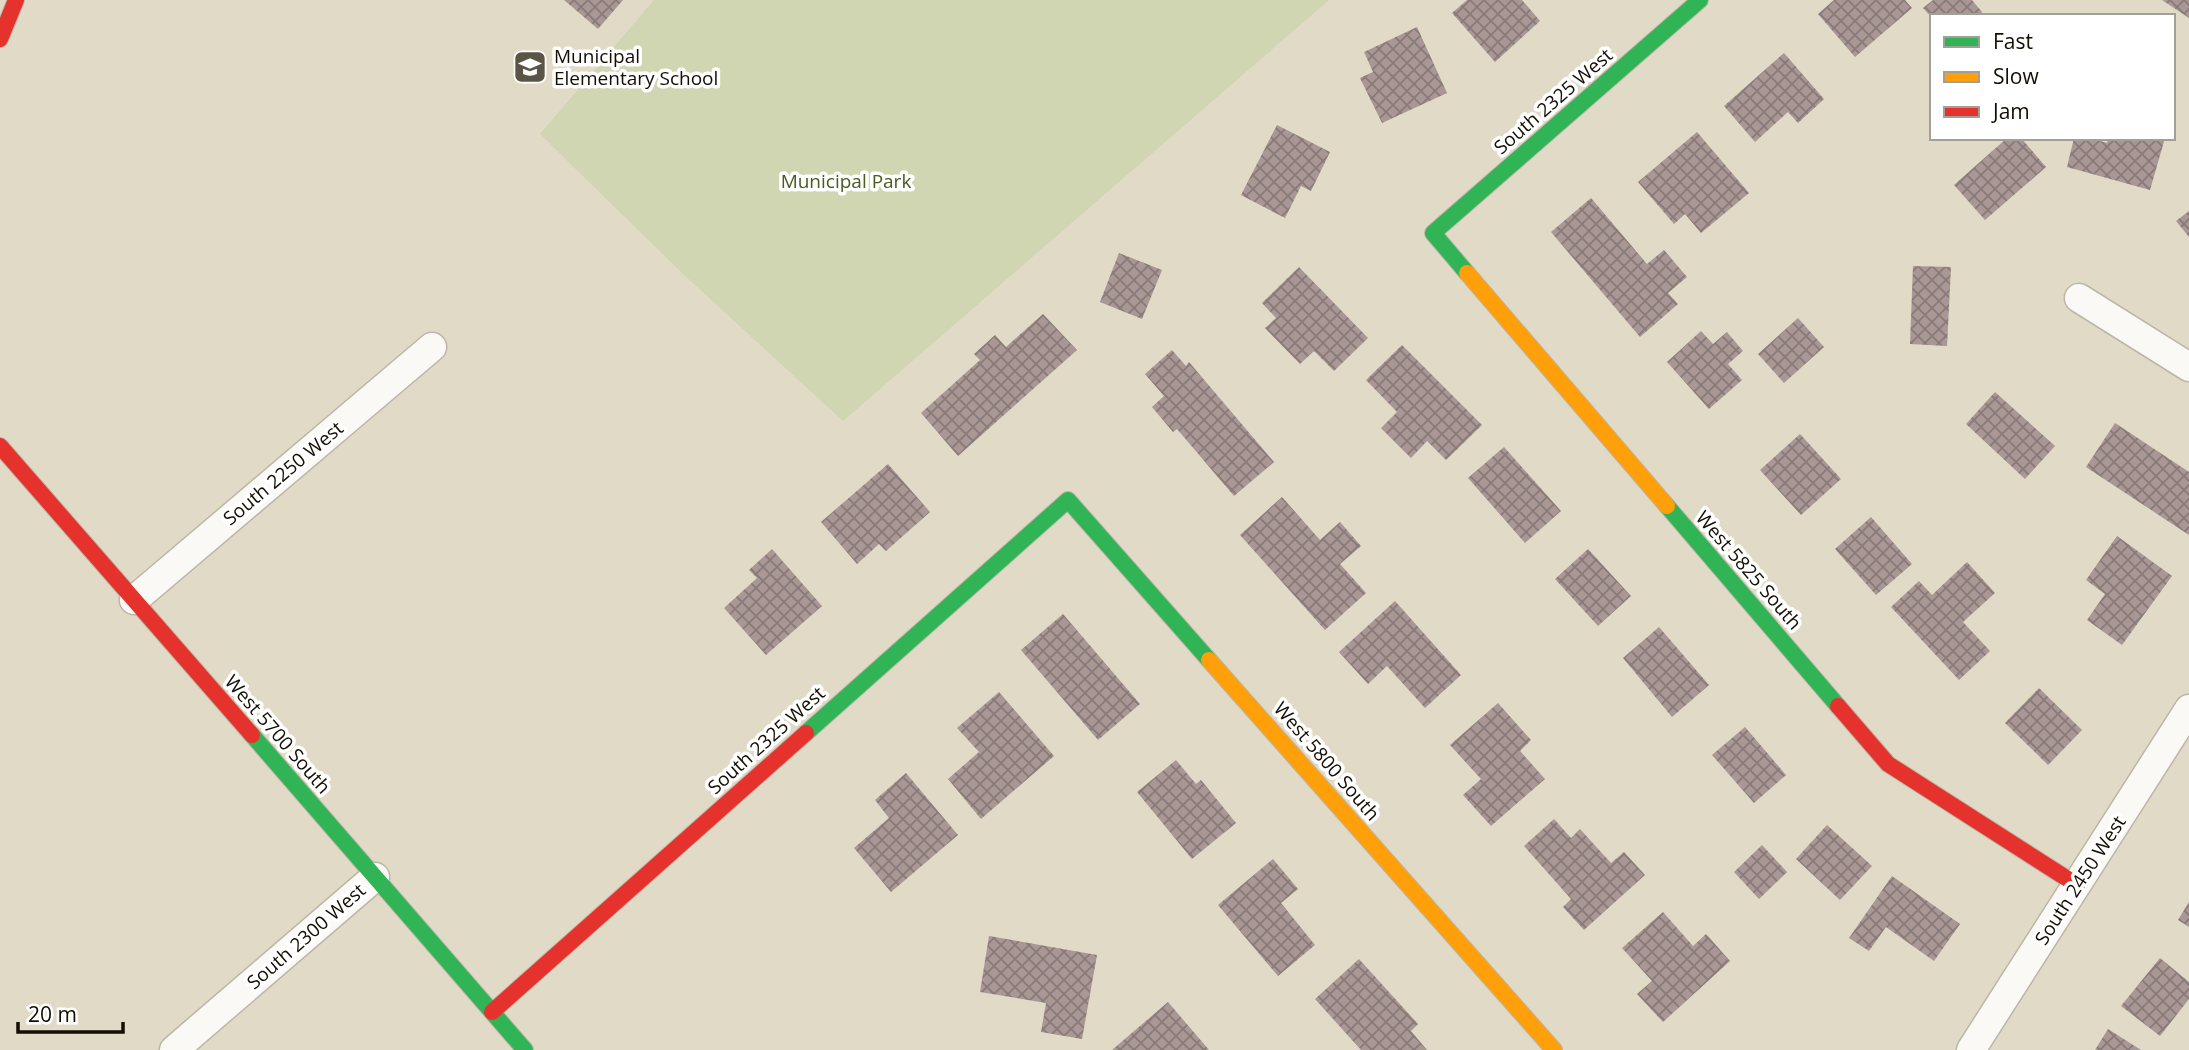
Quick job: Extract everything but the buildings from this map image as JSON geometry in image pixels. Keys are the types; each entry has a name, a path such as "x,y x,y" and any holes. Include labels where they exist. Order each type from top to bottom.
{"street":[{"path":"0,39 16,0"},
{"name":"South 2325 West","path":"1433,233 1700,0"},
{"name":"West 5825 South","path":"1433,233 1888,764 2077,885"},
{"path":"2079,298 2189,367"},
{"name":"South 2250 West","path":"134,600 432,347"},
{"name":"West 5700 South","path":"0,446 525,1050"},
{"name":"South 2325 West","path":"492,1012 1068,500"},
{"name":"West 5800 South","path":"1068,500 1554,1050"},
{"name":"South 2450 West","path":"1971,1050 2189,709"},
{"name":"South 2300 West","path":"174,1050 375,877"}],"green space":[{"name":"Municipal Park","path":"654,0 1329,0 843,421 682,273 540,134"}],"traffic: fast":[{"path":"1467,273 1433,233 1700,0"},
{"path":"806,733 1068,500 1209,660"},
{"path":"1667,506 1838,706"},
{"path":"252,735 525,1050"}],"traffic: slow":[{"path":"1467,273 1667,506"},
{"path":"1209,660 1554,1050"}],"traffic: jam":[{"path":"0,39 16,0"},
{"path":"0,446 252,735"},
{"path":"1838,706 1888,764 2077,885"},
{"path":"492,1012 806,733"}],"place":[{"name":"Municipal Elementary School","path":"530,67"}]}
